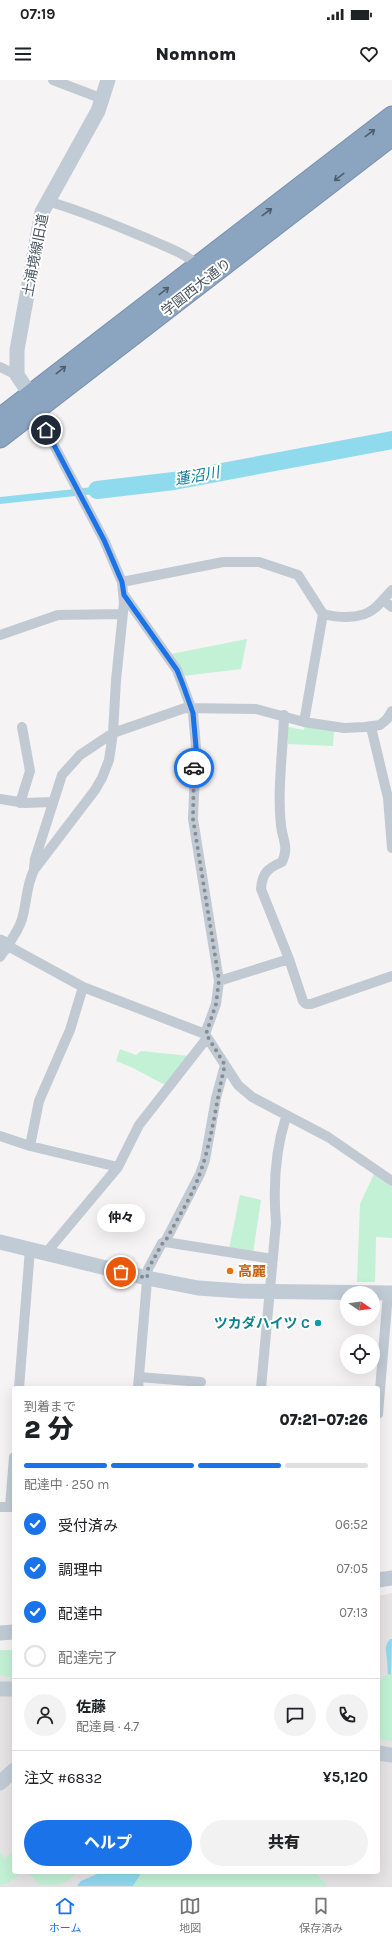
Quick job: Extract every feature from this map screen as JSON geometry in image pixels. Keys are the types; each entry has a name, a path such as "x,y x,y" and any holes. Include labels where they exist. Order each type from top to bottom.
{"highway":[{"name":"学園西大通り","path":"0,438 34,402 197,265 392,116"},
{"name":"学園西大通り","path":"0,418 34,402 392,136"}],"street":[{"path":"53,80 103,99"},
{"name":"土浦境線旧道","path":"17,375 19,343 39,224 47,201 98,111 108,80"},
{"path":"47,201 70,207 118,226 186,256 197,265"},
{"path":"0,367 17,375 34,402 46,430 104,540 122,582 124,595 114,733 109,760 102,778 86,802 34,870 28,883 22,920 16,935 3,948 83,987 206,1036 238,1085 252,1097 286,1117 328,1137 392,1181"},
{"path":"122,582 223,562 259,562 298,575 324,614 337,617 365,614 383,600 392,590"},
{"path":"46,1253 118,1167 139,1125 206,1036 216,1004 219,980 193,819 196,747 193,713 177,670 124,595"},
{"path":"383,600 392,607"},
{"path":"0,635 58,615 122,614"},
{"path":"304,722 324,614"},
{"path":"34,870 35,859 52,802 62,775 70,764 104,738 114,733 190,708 256,709 284,715 304,722 344,728 371,727 380,725 387,719 392,711"},
{"path":"284,715 280,810 281,828 286,850 282,862 270,867 265,872 262,880 262,889 289,959 303,1001 306,1004 392,976"},
{"path":"20,802 30,770 22,727"},
{"path":"371,727 388,798 392,848"},
{"path":"0,799 20,802 52,802"},
{"path":"219,980 289,959"},
{"path":"30,1146 39,1101 70,1030 83,987"},
{"path":"138,1386 148,1269 162,1244 165,1242 200,1174 205,1160 216,1098 225,1065"},
{"path":"261,1386 276,1223 274,1198 276,1156 286,1117"},
{"path":"0,1136 30,1146 118,1167"},
{"path":"0,1242 147,1278 210,1289 270,1292 390,1293 380,1394"},
{"path":"165,1242 273,1259"},
{"path":"19,1386 30,1250"},
{"path":"139,1377 201,1382"},
{"path":"8,1507 12,1474"},
{"path":"380,1580 392,1578"},
{"path":"0,1633 12,1632"},
{"path":"380,1753 392,1755"},
{"path":"0,1783 12,1772"}],"shaded area":[{"path":"392,1593 392,1886 0,1886 0,1650 12,1650 12,1874 380,1874 380,1596"}],"green space":[{"path":"247,639 241,669 183,676 171,654"},
{"path":"305,725 334,730 333,746 288,744 288,727 304,730"},
{"path":"120,1049 136,1055 141,1051 189,1056 165,1085 116,1061"},
{"path":"374,1174 392,1187 392,1238 376,1237 375,1282 357,1282 360,1204"},
{"path":"240,1195 261,1200 253,1253 229,1249"},
{"path":"0,1650 12,1650 12,1678 0,1675"},
{"path":"388,1674 392,1675 392,1741 380,1739 380,1680"},
{"path":"0,1852 5,1858 12,1853 12,1874 20,1874 9,1883 0,1885"},
{"path":"30,1874 76,1874 69,1880 60,1884 38,1884"},
{"path":"141,1874 316,1874 328,1886 133,1886"}],"water":[{"path":"122,484 123,491 0,504 0,497"},
{"path":"390,1639 392,1639 391,1675 388,1674 386,1650"},
{"path":"97,1874 141,1874 133,1886 77,1886 81,1881"}],"waterway":[{"name":"蓮沼川","path":"97,490 174,481 392,440"}],"way so far":[{"path":"121,1272 147,1278 150,1265 162,1244 165,1242 195,1185 205,1160 216,1098 225,1065 207,1038 206,1034 216,1004 219,980 193,819 194,768"}],"place":[{"name":"高麗","path":"230,1271"},
{"name":"仲々","path":"121,1272"},
{"name":"ツカダハイツ C","path":"318,1323"}],"route":[{"path":"46,430 104,540 122,582 124,595 177,670 193,713 196,747 194,768"}]}
